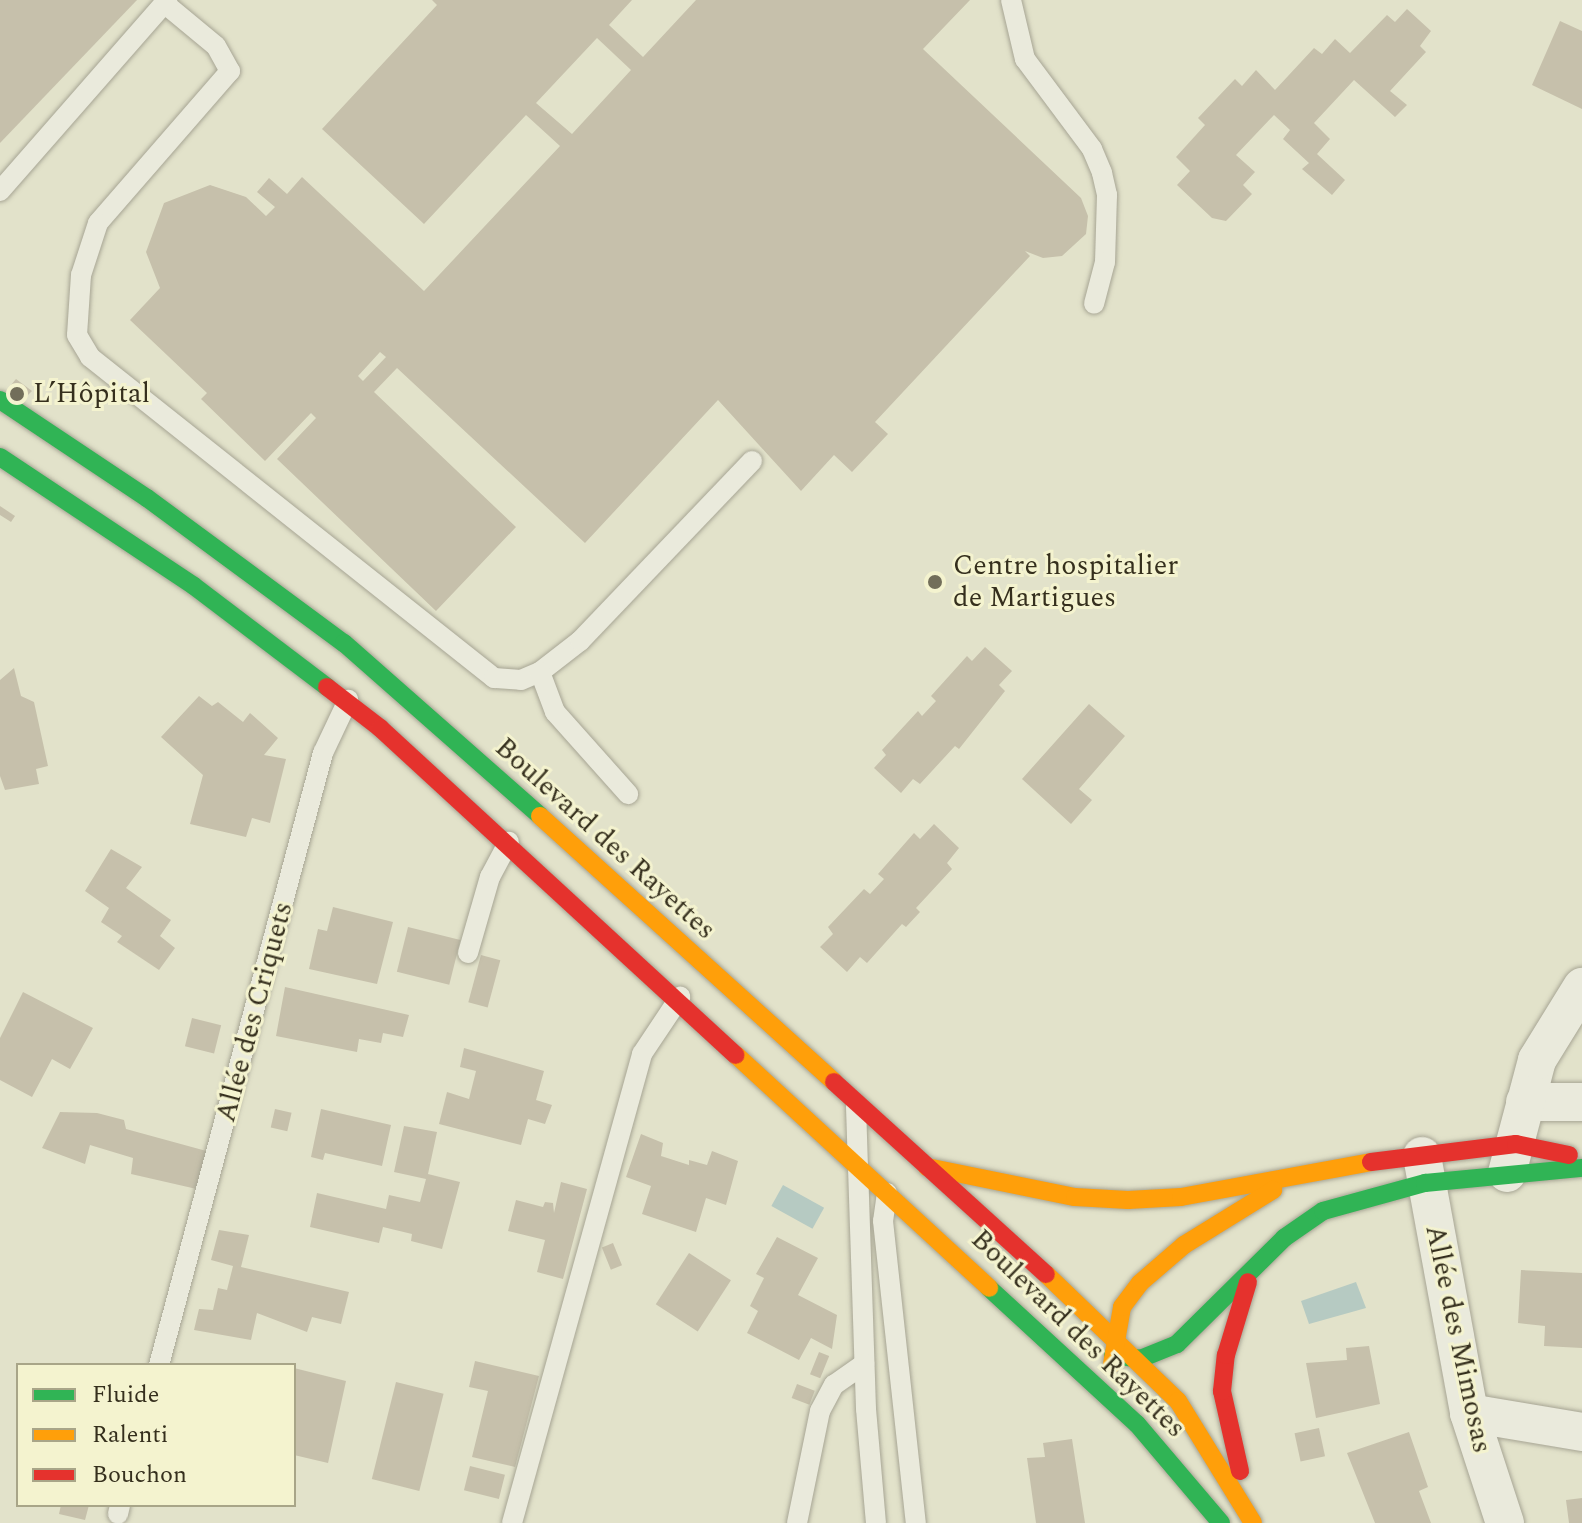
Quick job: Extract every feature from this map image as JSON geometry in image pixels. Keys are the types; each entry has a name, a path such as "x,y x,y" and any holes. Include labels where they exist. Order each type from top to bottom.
{"main road":[{"name":"Boulevard des Rayettes","path":"0,400 347,700 925,1226 1114,1402 1221,1523"},
{"name":"Boulevard des Rayettes","path":"0,457 133,517 373,669 925,1166 1112,1345"},
{"path":"925,1166 1017,1187 1128,1200 1181,1197 1296,1176 1511,1160 1582,1158"},
{"path":"1140,1359 1177,1344 1284,1238 1323,1211 1423,1168 1511,1160 1582,1168"},
{"path":"1114,1402 1112,1345 1122,1307 1151,1274 1184,1245 1296,1176"},
{"name":"Boulevard des Rayettes","path":"925,1226 962,1236"},
{"path":"1251,1273 1226,1355 1224,1420 1236,1464 1274,1523"},
{"name":"Boulevard des Rayettes","path":"1085,1339 1112,1345 1140,1359 1178,1401 1253,1523"}],"street":[{"path":"1511,1160 1537,1060 1582,987"},
{"path":"1525,1102 1582,1102"},
{"name":"Allée des Mimosas","path":"1423,1168 1469,1413 1505,1523"},
{"path":"1469,1413 1582,1432"}],"lane":[{"path":"1011,0 1025,59 1092,149 1102,173 1107,195 1105,262 1094,304"},
{"path":"0,191 166,2 216,46 230,71 98,223 87,248 75,310 77,335 90,357 494,678 521,680 540,672 628,596 752,461"},
{"name":"Allée des Criquets","path":"160,1363 323,753 347,700 373,669"},
{"path":"540,672 555,712 628,794"},
{"path":"468,953 490,877 506,845 533,810"},
{"path":"512,1523 642,1054 703,964"},
{"path":"856,1103 864,1364 876,1523"},
{"path":"887,1192 883,1221 916,1523"},
{"path":"797,1523 820,1411 834,1385 864,1364"}],"shaded area":[{"path":"783,1185 824,1208 812,1229 771,1206"},
{"path":"1356,1282 1366,1308 1309,1324 1301,1301"}],"building":[{"path":"0,0 137,0 0,143"},
{"path":"432,0 632,0 609,25 643,57 696,0 970,0 923,49 1081,198 1088,216 1086,234 1062,256 1043,258 1025,251 1030,256 875,422 888,434 852,472 834,455 801,491 718,400 585,543 397,368 374,392 516,527 436,611 277,459 316,418 311,413 265,461 201,399 207,393 130,320 160,288 146,252 164,203 210,185 246,197 266,216 275,207 257,192 269,178 287,194 302,177 424,291 560,146 526,115 424,224 322,129 437,5","holes":["597,38 631,70 572,134 536,103","380,352 386,357 363,381 358,376"]},
{"path":"1407,9 1431,31 1420,46 1426,52 1390,91 1407,105 1395,117 1354,80 1314,123 1330,139 1317,154 1345,180 1332,195 1302,169 1309,163 1283,139 1290,130 1274,115 1236,155 1255,172 1243,185 1252,194 1226,221 1212,218 1177,185 1190,171 1176,157 1205,125 1198,118 1235,79 1242,86 1256,70 1275,90 1314,48 1322,54 1335,39 1350,53 1387,15 1395,22"},
{"path":"1560,21 1582,31 1582,109 1532,85"},
{"path":"16,379 32,391 27,396 11,385"},
{"path":"0,506 15,516 11,522 0,515"},
{"path":"985,647 1012,671 999,685 1005,691 959,749 955,746 920,784 913,779 901,793 874,768 886,755 882,750 918,711 922,716 936,701 931,696 967,656 972,661"},
{"path":"14,668 21,696 34,702 48,766 36,769 39,784 5,790 0,776 0,680"},
{"path":"199,696 212,706 218,702 243,722 250,713 278,738 264,755 286,759 270,823 252,818 246,837 190,824 203,775 161,737"},
{"path":"1089,704 1125,736 1079,789 1092,800 1071,824 1022,779"},
{"path":"934,824 959,848 947,863 952,869 916,908 920,912 906,927 902,924 867,963 860,957 847,972 820,947 833,934 828,927 864,889 870,894 884,879 878,874 914,833 920,839"},
{"path":"111,849 142,867 126,888 171,920 160,936 175,948 159,970 117,942 122,936 101,922 109,908 85,891"},
{"path":"333,907 393,922 377,984 309,969 318,929 327,931"},
{"path":"408,927 460,940 449,985 397,972"},
{"path":"481,955 500,960 488,1008 468,1002"},
{"path":"285,987 409,1015 403,1037 383,1033 381,1043 359,1039 357,1052 276,1036"},
{"path":"23,992 93,1028 70,1069 52,1059 32,1097 0,1080 0,1038"},
{"path":"192,1018 221,1025 214,1053 185,1046"},
{"path":"464,1048 544,1071 536,1100 552,1105 545,1124 528,1119 521,1145 439,1124 447,1092 469,1099 476,1071 460,1067"},
{"path":"275,1109 292,1113 287,1131 271,1128"},
{"path":"321,1109 391,1125 382,1166 325,1153 323,1160 311,1157"},
{"path":"60,1112 97,1113 124,1120 126,1129 210,1152 201,1190 131,1174 133,1158 90,1145 85,1164 42,1148"},
{"path":"404,1126 437,1132 428,1174 460,1182 442,1249 411,1241 412,1234 383,1227 379,1243 310,1227 317,1193 386,1209 389,1195 420,1202 426,1179 394,1172"},
{"path":"641,1134 663,1143 661,1156 689,1165 689,1160 707,1165 712,1151 738,1161 726,1205 706,1198 696,1232 642,1214 651,1186 626,1177"},
{"path":"561,1182 587,1189 563,1279 537,1272 545,1240 508,1231 516,1200 543,1207 545,1202 553,1203 554,1213"},
{"path":"219,1230 249,1235 241,1267 349,1292 341,1324 312,1317 307,1332 257,1313 251,1340 194,1330 199,1309 213,1310 218,1288 227,1290 233,1266 211,1260"},
{"path":"777,1237 818,1258 798,1295 837,1315 832,1349 811,1338 799,1360 747,1333 758,1311 750,1306 764,1278 756,1274"},
{"path":"613,1243 622,1265 611,1270 602,1247"},
{"path":"689,1253 731,1280 698,1331 656,1304"},
{"path":"1521,1270 1582,1273 1582,1348 1544,1346 1545,1326 1518,1323"},
{"path":"1369,1346 1380,1404 1316,1418 1306,1363 1347,1360 1346,1348"},
{"path":"819,1352 829,1356 820,1378 810,1374"},
{"path":"475,1361 539,1376 515,1467 472,1457 488,1391 469,1387"},
{"path":"296,1368 346,1381 328,1463 296,1455"},
{"path":"396,1382 444,1394 419,1491 372,1479"},
{"path":"797,1384 815,1391 809,1405 792,1398"},
{"path":"1319,1428 1325,1456 1301,1462 1295,1433"},
{"path":"1409,1432 1428,1487 1419,1491 1431,1523 1375,1523 1347,1453"},
{"path":"1072,1439 1085,1523 1036,1523 1027,1458 1045,1457 1043,1443"},
{"path":"470,1466 505,1475 499,1499 464,1490"},
{"path":"1582,1498 1582,1523 1569,1523 1566,1500"},
{"path":"61,1507 88,1507 85,1520 59,1514"}],"traffic: fast":[{"path":"0,400 147,498 344,643 540,816"},
{"path":"0,457 194,586 327,687"},
{"path":"1113,1355 1140,1359 1177,1344 1284,1238 1323,1211 1425,1183 1582,1168"},
{"path":"989,1288 1137,1424 1221,1523"}],"traffic: slow":[{"path":"540,816 834,1082"},
{"path":"736,1055 989,1288"},
{"path":"927,1167 1075,1197 1128,1200 1181,1197 1371,1162"},
{"path":"1112,1364 1122,1307 1140,1283 1184,1245 1273,1190"},
{"path":"1046,1274 1178,1401 1253,1523"}],"traffic: jam":[{"path":"327,687 380,728 736,1055"},
{"path":"834,1082 1046,1274"},
{"path":"1371,1162 1516,1144 1569,1155"},
{"path":"1240,1471 1222,1391 1226,1355 1248,1282"}],"place":[{"name":"L’Hôpital","path":"17,394"},
{"name":"Centre hospitalier de Martigues","path":"935,582"}]}
